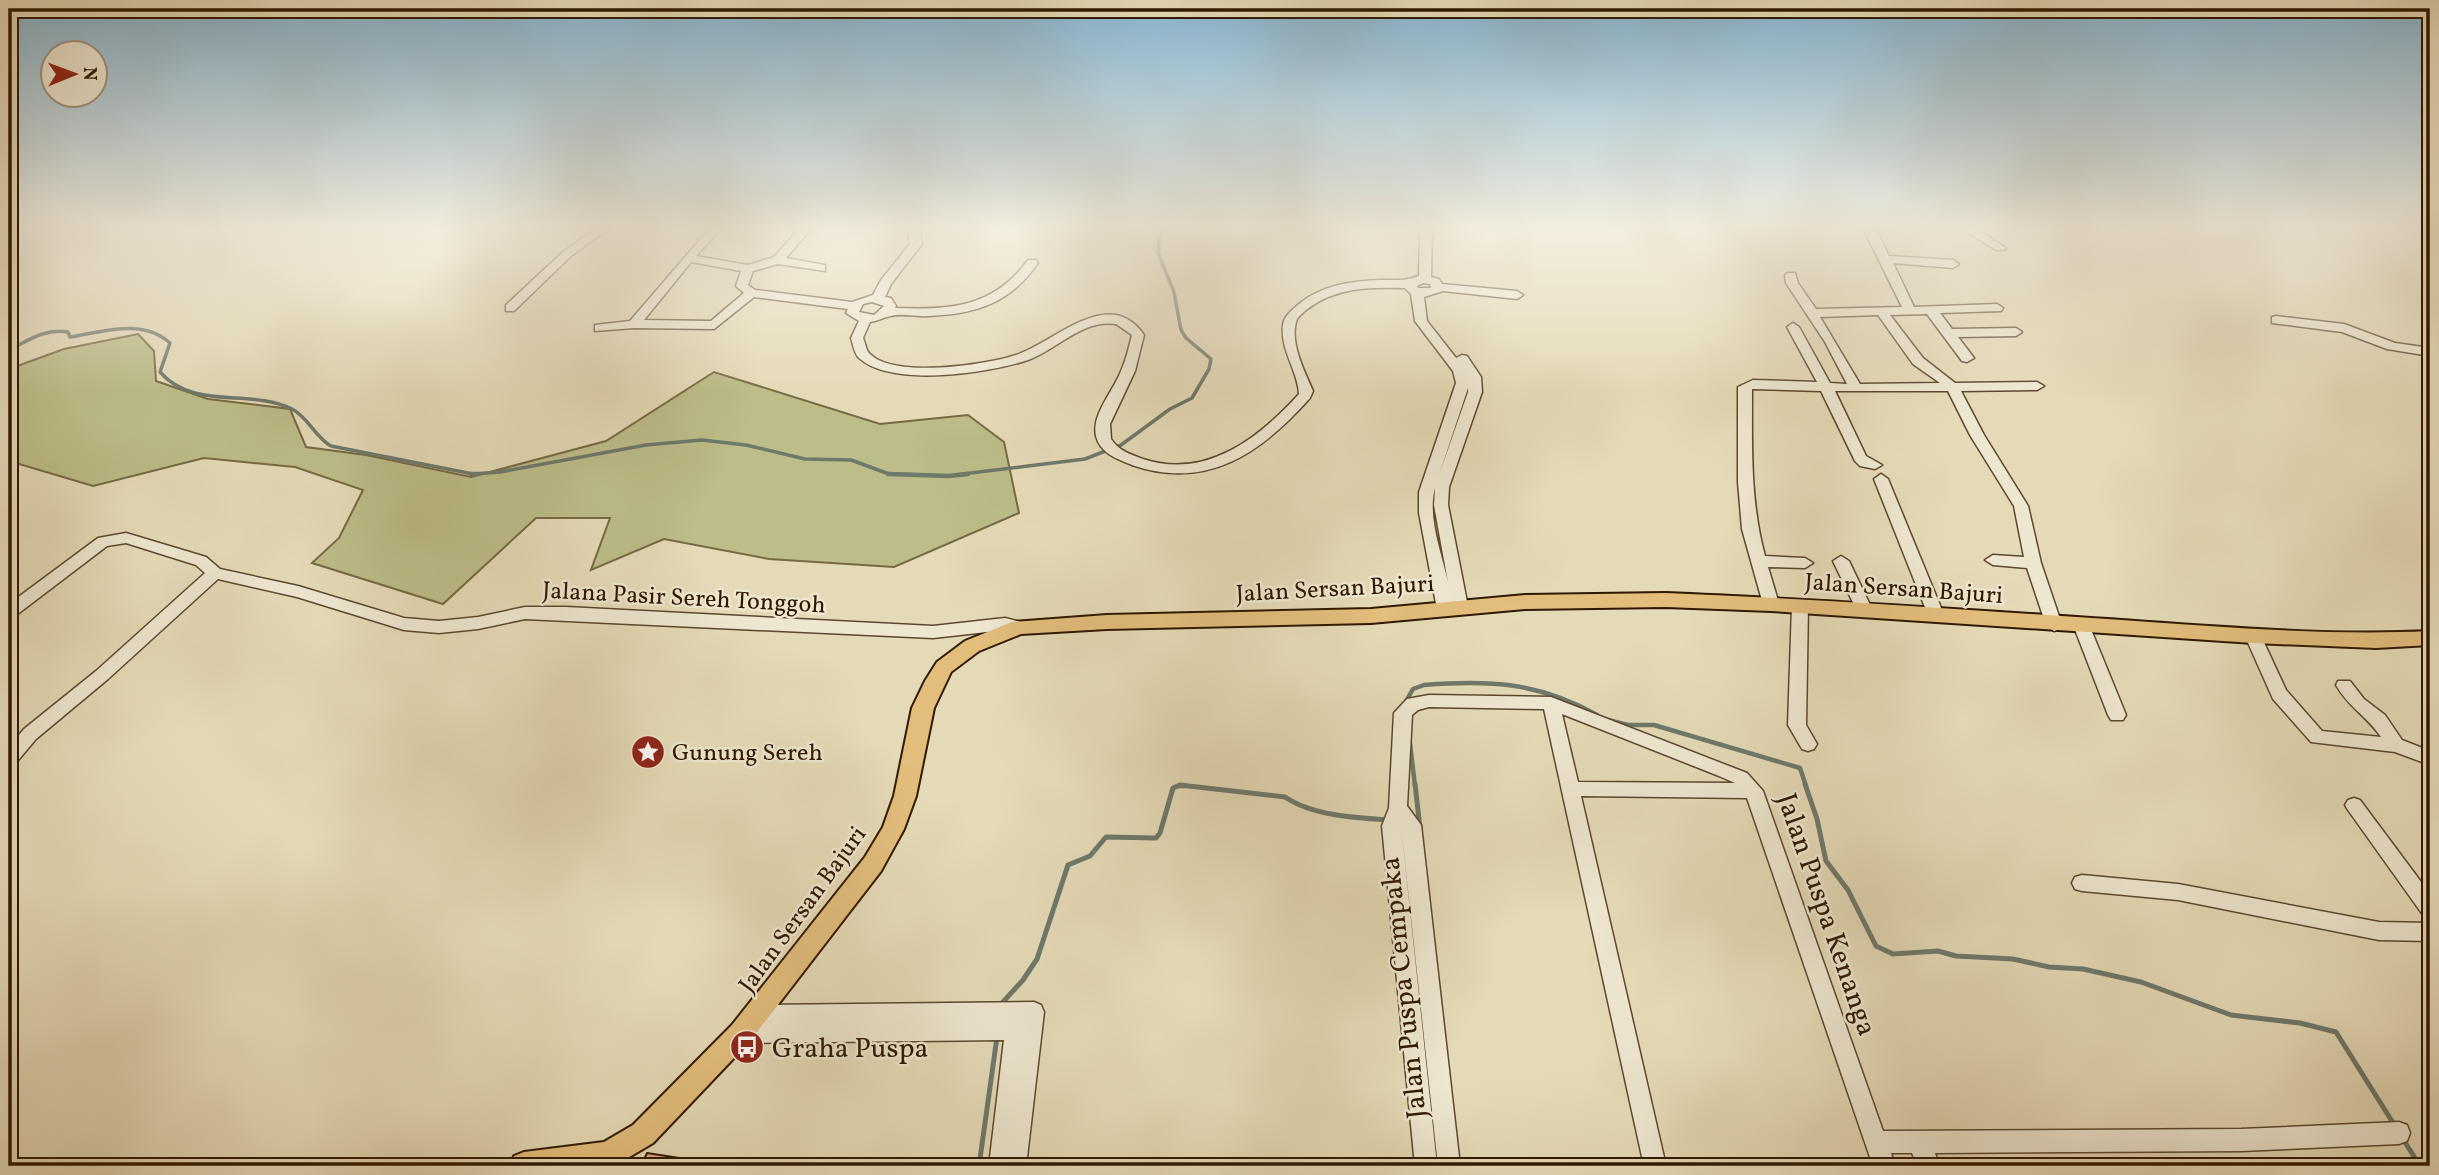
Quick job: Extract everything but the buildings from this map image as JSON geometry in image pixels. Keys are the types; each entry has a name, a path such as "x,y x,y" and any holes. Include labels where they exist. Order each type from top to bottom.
{"main road":[{"name":"Jalan Sersan Bajuri","path":"524,1166 608,1155 643,1134 758,1015 873,864 892,829 905,796 923,708 944,667 972,646 1019,626 1370,616 1525,602 1628,600 1771,604 2082,627 2253,636 2376,641 2430,638"}],"street":[{"path":"510,309 537,283"},
{"path":"634,324 668,283"},
{"path":"742,283 751,293 854,306 864,300 878,298 889,303 888,312"},
{"path":"878,298 886,283"},
{"path":"854,306 852,313 866,319 888,312 928,313 975,306 1018,283"},
{"path":"1418,283 1423,289 1432,321 1474,377 1475,392 1459,418 1427,484 1426,501 1453,608"},
{"path":"1792,283 1856,388"},
{"path":"1896,283 1910,310"},
{"path":"866,319 857,338 861,354 868,362 889,370 924,371 990,365 1019,359 1086,323 1106,318 1122,321 1133,327 1138,335 1129,368 1102,429 1105,442 1114,452 1136,462 1171,470 1217,466 1245,451 1281,424 1305,396 1289,327 1292,317 1308,301 1341,288 1423,289 1517,295"},
{"path":"600,328 634,324 714,325 751,293"},
{"path":"1812,313 1997,308"},
{"path":"1931,310 1967,358"},
{"path":"1881,311 1918,361 1953,388 1977,435 2021,506 2033,563 2054,625"},
{"path":"2276,320 2344,328 2392,346 2430,352"},
{"path":"1793,327 1860,458 1878,472 1936,615"},
{"path":"1948,333 2016,332"},
{"path":"1771,604 1750,529 1745,482 1743,388 1753,384 1856,388 2037,386"},
{"name":"Jalana Pasir Sereh Tonggoh","path":"9,612 103,542 126,538 201,561 215,573 298,592 404,624 439,627 478,623 525,613 552,613 933,632 1005,624 1019,626"},
{"path":"1993,560 2033,563"},
{"path":"1759,561 1805,564"},
{"path":"1841,561 1865,611"},
{"path":"9,759 30,734 102,675 215,573"},
{"path":"1800,606 1797,725 1808,744"},
{"path":"2082,627 2117,715"},
{"path":"2253,636 2279,694 2317,737 2396,745 2430,758"},
{"path":"2344,685 2358,704 2379,720 2396,745"},
{"name":"Jalan Puspa Kenanga","path":"1406,708 1429,701 1551,703 1741,778 1754,791 1884,1166"},
{"path":"1551,703 1655,1166"},
{"name":"Jalan Puspa Cempaka","path":"1406,708 1402,720 1401,820 1404,954 1426,1166"},
{"path":"1572,789 1754,791"},
{"path":"2354,805 2430,909"},
{"name":"Jalan Puspa Cempaka","path":"1401,820 1426,954 1450,1166"},
{"path":"2082,883 2178,892 2379,931 2430,932"},
{"path":"1404,954 1426,954"},
{"path":"758,1015 1022,1024"},
{"path":"741,1033 1022,1024"},
{"path":"1000,1166 1022,1024"},
{"path":"1015,1166 1022,1024"},
{"path":"1876,1142 2241,1140 2399,1133"},
{"path":"1920,1143 1928,1166"}],"green space":[{"path":"138,334 154,351 156,381 208,399 290,409 306,447 366,455 471,477 606,441 714,372 880,424 968,415 1004,442 1019,513 894,567 769,559 664,539 591,570 610,518 536,518 443,604 312,563 339,538 363,490 295,467 204,458 93,486 9,461 9,369 64,349"}],"waterway":[{"path":"954,475 1085,459 1121,445 1170,409 1192,398 1209,369 1211,359 1186,338 1181,330 1170,283"},
{"path":"9,350 37,336 52,332 68,332 70,337 109,330 147,331 170,343 160,372 174,384 189,391 276,403 292,409 331,446 473,474"},
{"path":"473,474 500,472 646,445 702,440 746,445 805,459 851,460 889,474 931,475"},
{"path":"473,474 478,474"},
{"path":"888,474 968,474"},
{"path":"1405,703 1413,689 1424,685 1492,684 1534,690 1575,704 1597,715"},
{"path":"1608,720 1628,725 1654,725 1800,768 1806,786"},
{"path":"1410,743 1415,786"},
{"path":"1415,784 1420,828"},
{"path":"1805,784 1817,819 1826,861 1848,890 1876,946 1893,954 1938,951 1956,956 2013,959 2049,967 2083,969 2141,982 2231,1015 2300,1023 2336,1032 2395,1126"},
{"path":"1001,1008 1002,1003 1023,980 1037,959 1068,865 1090,856 1106,837 1156,838 1160,833 1173,788 1180,785 1285,797 1322,812 1390,820"},
{"path":"1179,786 1185,786"},
{"path":"979,1166 997,1037"},
{"path":"2403,1139 2420,1166"}],"place":[{"name":"Gunung Sereh","path":"648,752"},
{"name":"Graha Puspa","path":"747,1047"}]}
